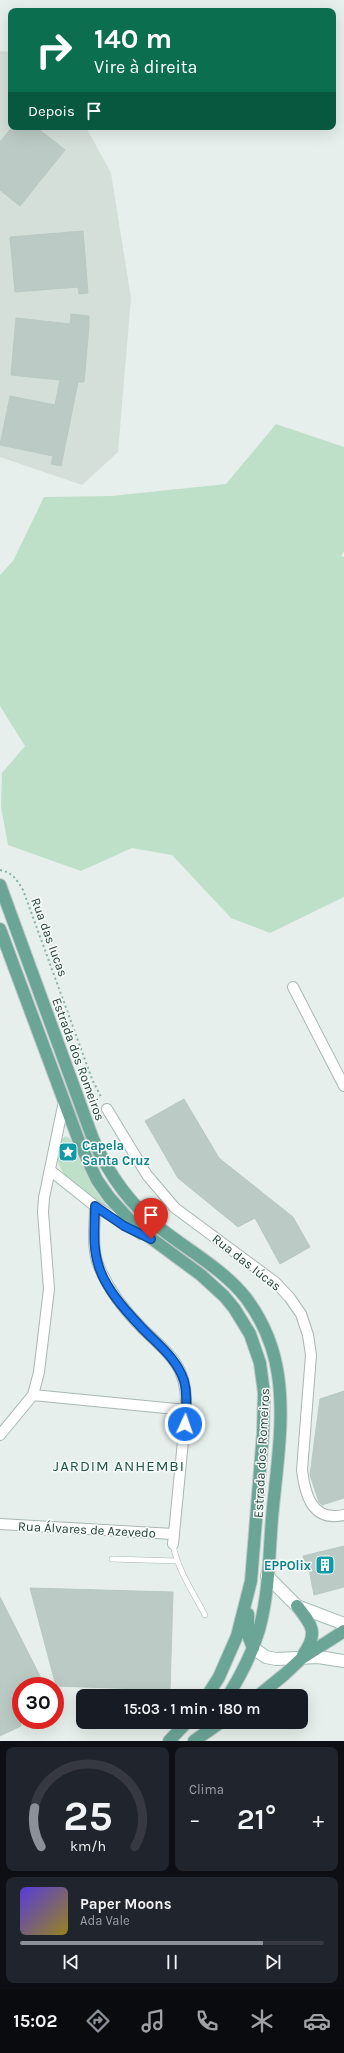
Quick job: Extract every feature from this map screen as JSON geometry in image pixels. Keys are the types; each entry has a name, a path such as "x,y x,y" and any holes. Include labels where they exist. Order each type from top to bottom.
{"main road":[{"name":"Estrada dos Romeiros","path":"0,885 93,1139 110,1173 124,1193 146,1216 214,1267 235,1285 256,1312 270,1343 278,1376 279,1414 276,1476 264,1607 253,1648 244,1669 232,1689"},
{"name":"Estrada dos Romeiros","path":"0,929 80,1144 97,1180 122,1212 151,1239 201,1275 224,1296 243,1320 258,1355 263,1378 264,1413 251,1582 237,1636 219,1677 211,1689"},
{"path":"251,1582 247,1628 253,1648"},
{"path":"297,1606 311,1624 312,1633 308,1649 302,1658"},
{"path":"266,1689 302,1658 344,1631"},
{"path":"169,1741 180,1729"},
{"path":"191,1741 202,1729"},
{"path":"194,1741 211,1729"}],"street":[{"path":"293,987 344,1086"},
{"path":"0,1435 33,1395 39,1372 49,1290 44,1198 51,1171 64,1101"},
{"name":"Rua das Iúcas","path":"107,1109 147,1175 175,1208 275,1282 290,1298 301,1314 308,1335 311,1355 302,1470 304,1488 309,1502 318,1511 330,1516 344,1515"},
{"path":"51,1171 95,1206 124,1226 151,1239"},
{"path":"95,1206 94,1247 99,1268 110,1289 134,1319 173,1360 179,1370 186,1393 186,1410 173,1539"},
{"path":"33,1395 186,1410"},
{"name":"Rua Álvares de Azevedo","path":"0,1524 173,1539"},
{"path":"267,1576 297,1606 344,1624"},
{"path":"253,1648 266,1657 276,1659 318,1657 344,1661"}],"lane":[{"path":"173,1539 177,1561 206,1615"},
{"path":"112,1559 177,1561"}],"path":[{"name":"Rua das Iucas","path":"0,870 6,871 17,879 23,890 92,1079 107,1109"}],"shaded area":[{"path":"0,51 8,52 8,130 88,130 111,173 131,298 118,452 82,485 0,457"}],"green space":[{"path":"276,424 344,447 344,551 341,556 344,557 344,897 270,933 231,918 172,855 132,848 81,871 8,845 1,807 2,773 25,746 0,706 0,575 13,561 44,497 111,496 226,484"},
{"path":"66,1136 70,1139 91,1184 114,1216 82,1192 73,1184 61,1169 58,1156 62,1139"}],"building":[{"path":"10,130 40,130 65,150 20,206 0,190 0,142"},
{"path":"83,231 88,293 79,294 78,287 15,292 10,237"},
{"path":"71,314 89,316 89,326 84,382 78,382 61,466 51,464 53,456 0,445 10,396 55,405 60,380 11,375 16,318 70,324"},
{"path":"184,1099 219,1158 293,1217 310,1247 280,1264 255,1218 238,1227 178,1178 145,1121"},
{"path":"344,1391 344,1498 322,1505 319,1502 310,1475 320,1399"},
{"name":"EPPOlix","path":"344,1546 344,1587 314,1595 310,1574 303,1556"},
{"path":"30,1588 173,1592 170,1689 64,1686 64,1677 54,1677"},
{"path":"0,1597 40,1677 12,1677 12,1729 15,1729 0,1736"}],"place":[{"name":"Capela Santa Cruz","path":"68,1152"},
{"name":"EPPOlix","path":"325,1565"}],"district":[{"name":"JARDIM ANHEMBI","path":"119,1466"}],"route":[{"path":"151,1239 124,1226 95,1206 94,1247 99,1268 110,1289 141,1327 173,1360 179,1370 184,1381 186,1393 185,1424"}]}
